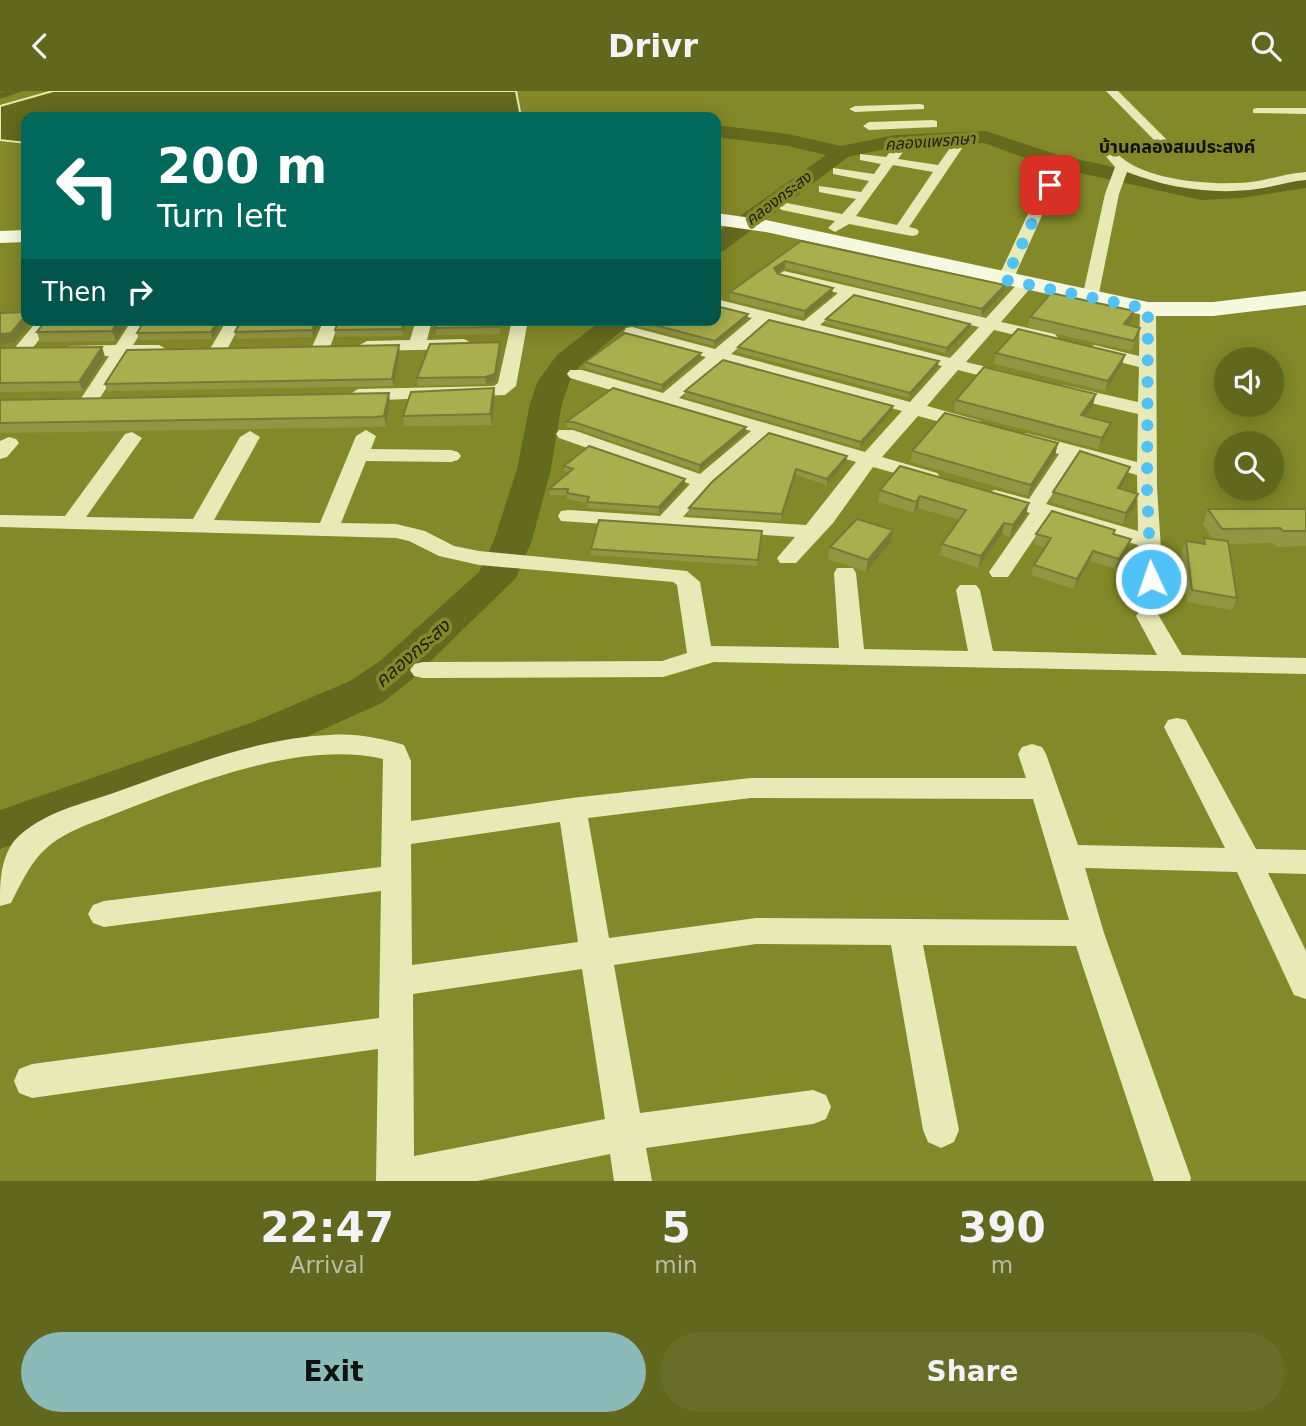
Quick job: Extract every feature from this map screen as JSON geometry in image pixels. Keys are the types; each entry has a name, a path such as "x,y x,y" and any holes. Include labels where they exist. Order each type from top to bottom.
{"street":[{"path":"1090,298 1119,169 1110,154 1111,151 1155,146 1163,142 1112,91"},
{"path":"869,126 937,128 909,92"},
{"path":"855,109 920,107"},
{"path":"1257,111 1306,111"},
{"path":"782,206 906,231 939,169 961,141"},
{"path":"820,238 846,219 887,161 902,145"},
{"path":"864,157 939,169"},
{"path":"1119,169 1205,188 1258,185 1286,177 1306,176"},
{"path":"838,171 876,178"},
{"path":"788,558 812,532 869,459 991,324 1016,282 1055,171"},
{"path":"824,189 862,196"},
{"path":"724,220 766,226 1148,309 1213,309 1306,298"},
{"path":"0,237 21,236"},
{"path":"784,276 1148,364"},
{"path":"806,328 851,291"},
{"path":"721,305 954,365 1147,410"},
{"path":"1148,309 1147,471 1151,579"},
{"path":"666,400 764,317"},
{"path":"21,351 42,326"},
{"path":"113,399 82,400 123,350 137,326"},
{"path":"230,326 213,349 245,348"},
{"path":"331,326 328,346 517,342"},
{"path":"417,345 422,326"},
{"path":"338,395 498,391 507,386 519,326"},
{"path":"632,332 1147,471"},
{"path":"0,351 171,350"},
{"path":"576,374 956,485"},
{"path":"668,520 703,482 765,429"},
{"path":"566,434 703,482"},
{"path":"328,529 366,436"},
{"path":"71,523 132,437"},
{"path":"199,527 250,437"},
{"path":"1000,572 1071,451"},
{"path":"359,456 451,456"},
{"path":"982,492 1149,541"},
{"path":"569,516 668,520 812,532"},
{"path":"0,521 396,531 417,536 447,551 478,558 685,578 689,587 701,656"},
{"path":"845,573 852,656"},
{"path":"968,590 982,660"},
{"path":"1148,616 1174,663"},
{"path":"423,670 663,669 679,666 701,656 852,656 1306,666"},
{"path":"1177,727 1247,861 1306,985"},
{"path":"0,894 28,845 67,821 259,756 313,746 375,745 394,752 397,761 395,1180 625,1133 813,1107"},
{"path":"1032,754 1067,856 1088,933 1172,1178"},
{"path":"396,835 572,809 751,788 1044,789"},
{"path":"572,809 633,1181"},
{"path":"1067,856 1306,862"},
{"path":"104,914 395,877"},
{"path":"396,982 756,931 1088,933"},
{"path":"904,931 940,1130"},
{"path":"32,1081 397,1031"}],"shaded area":[{"path":"53,91 516,91 520,112 21,112 21,142 0,140 0,106"}],"building":[{"path":"801,241 1005,285 982,309 785,261 774,268 778,274 833,288 805,311 730,292"},
{"path":"1051,293 1134,311 1124,324 1140,328 1134,341 1030,317"},
{"path":"854,295 970,324 947,348 826,319"},
{"path":"721,307 748,314 715,341 659,326 721,326"},
{"path":"21,312 21,321 11,333 0,334 0,313"},
{"path":"769,320 939,361 910,393 738,347"},
{"path":"42,326 115,326 112,331 37,332"},
{"path":"141,326 215,326 211,332 137,333"},
{"path":"238,326 314,326 312,330 235,332"},
{"path":"337,326 403,326 402,329 335,330"},
{"path":"436,326 499,326 499,327 435,328"},
{"path":"1018,329 1125,355 1108,381 996,353"},
{"path":"625,333 701,353 662,385 585,362"},
{"path":"500,342 495,374 485,377 417,378 430,344"},
{"path":"399,345 392,379 105,384 127,350"},
{"path":"102,347 79,382 0,383 0,348"},
{"path":"723,360 893,406 861,442 685,391"},
{"path":"984,367 1096,394 1081,415 1111,423 1102,438 956,400"},
{"path":"494,388 490,414 403,416 411,392"},
{"path":"613,388 746,427 700,465 574,422 566,422"},
{"path":"389,393 384,416 376,417 0,423 0,400"},
{"path":"945,413 1058,443 1031,485 912,451"},
{"path":"769,433 847,456 827,479 796,469 782,514 689,508 712,482"},
{"path":"589,446 685,479 659,507 587,502 589,497 567,493 568,489 549,489 573,469 564,466"},
{"path":"1080,451 1130,467 1118,488 1138,494 1126,513 1053,492"},
{"path":"900,466 1029,503 1013,525 1004,523 981,556 942,544 966,510 920,496 916,502 880,490"},
{"path":"1208,509 1306,509 1306,531 1283,531 1280,528 1222,529"},
{"path":"1052,511 1115,530 1113,534 1131,539 1119,559 1093,551 1077,579 1034,565 1051,538 1036,534"},
{"path":"857,519 893,530 868,560 830,547"},
{"path":"599,520 762,531 758,560 591,549"},
{"path":"1204,538 1228,541 1237,598 1192,590 1186,541 1205,544"}],"waterway":[{"path":"0,96 17,91"},
{"name":"คลองแพรกษา","path":"721,132 788,140 841,152"},
{"name":"คลองแพรกษา","path":"841,152 895,141 986,137 1052,160 1201,193 1241,191 1306,181"},
{"name":"คลองกระสง","path":"721,241 841,152"},
{"name":"คลองกระสง","path":"0,830 272,733 366,692 395,671 496,578 513,540 534,469 546,403 554,381 568,361 612,326"}],"district":[{"name":"บ้านคลองสมประสงค์","path":"1177,147"}],"route":[{"path":"1050,185 1005,280 1148,309 1147,488 1151,579"}]}
